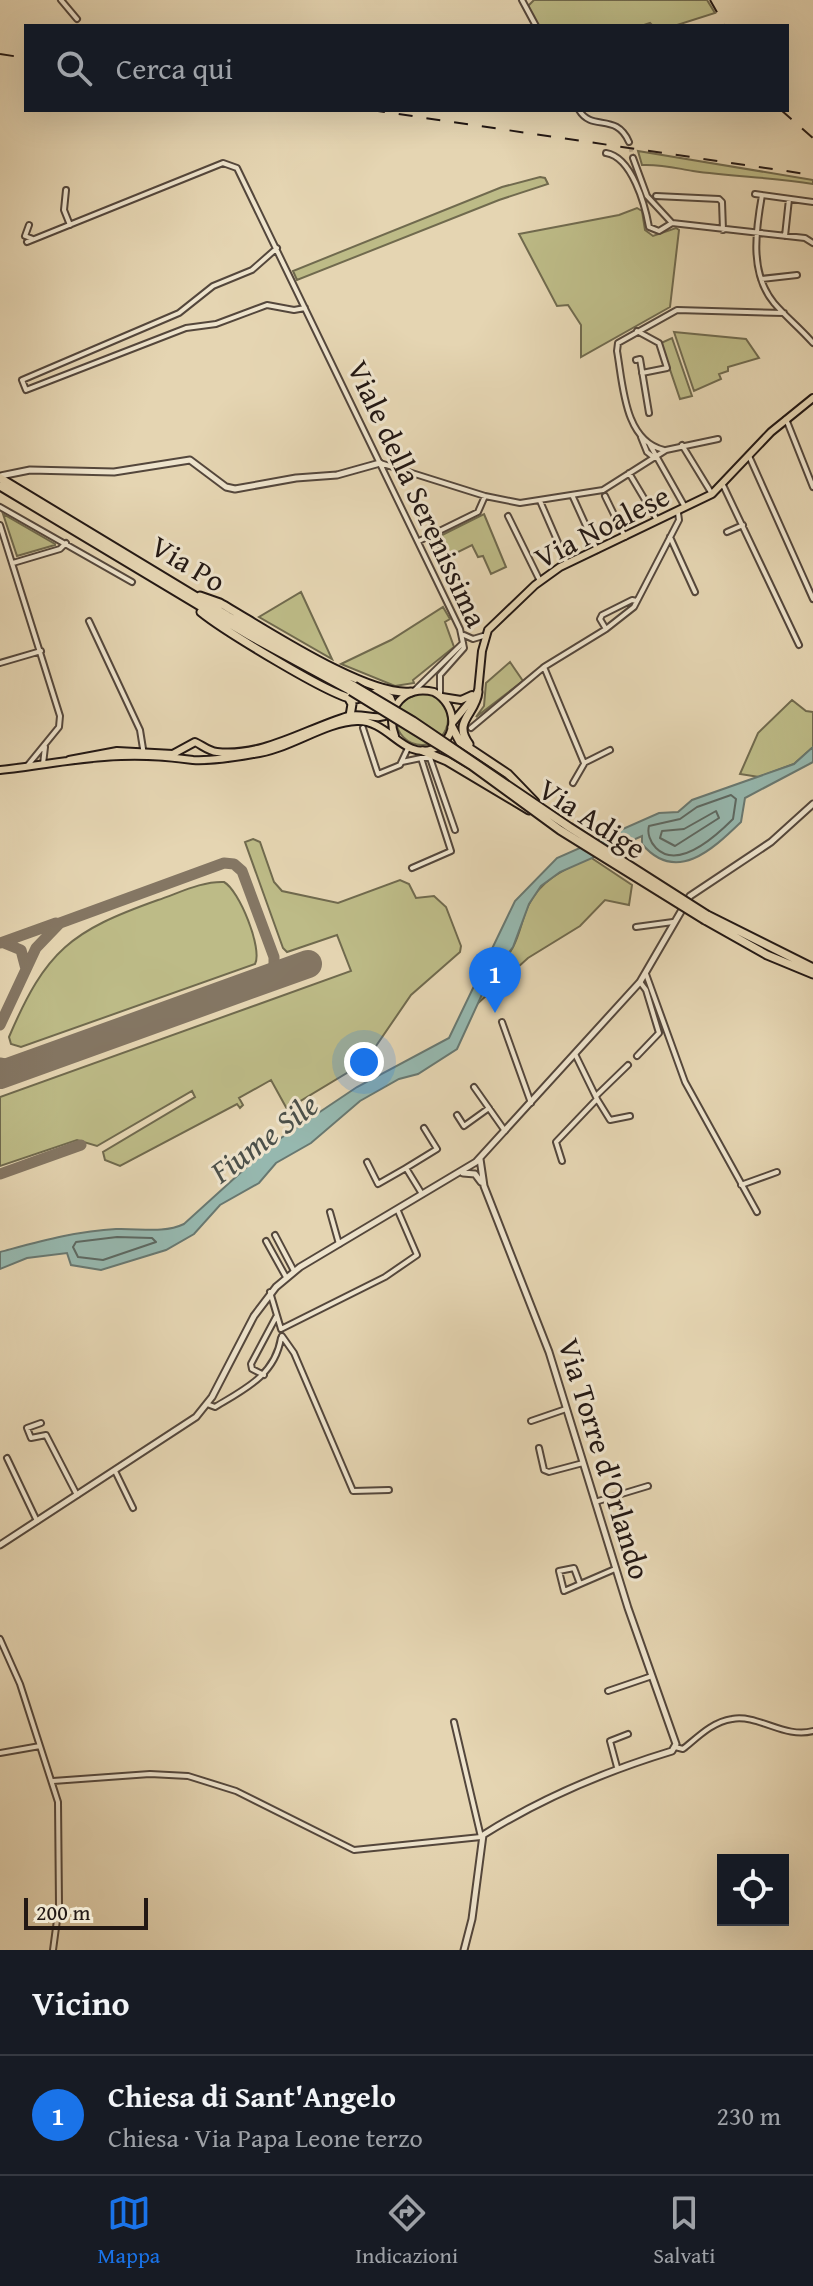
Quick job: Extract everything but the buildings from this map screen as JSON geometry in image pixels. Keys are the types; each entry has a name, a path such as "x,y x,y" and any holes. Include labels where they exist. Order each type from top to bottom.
{"highway":[{"name":"Via Po","path":"0,477 182,592"},
{"name":"Via Po","path":"0,486 351,691"},
{"path":"182,592 220,603 356,679 397,692 413,691"},
{"path":"351,691 356,699 378,692 390,698 393,710"},
{"path":"350,716 351,691"},
{"name":"Via Adige","path":"351,691 474,760 538,810 706,918 767,955 813,974"},
{"path":"472,749 462,729 478,692"},
{"path":"453,724 460,742 508,774 538,810"},
{"path":"422,754 447,761 485,785 538,810"},
{"name":"Via Adige","path":"706,918 787,958 813,966"}],"main road":[{"name":"Via Noalese","path":"483,636 540,581 567,563 678,513 712,494 786,419 813,398"},
{"path":"144,754 200,758 268,752 356,721 378,724 408,748 422,754 439,746 478,692 482,651 488,630"},
{"path":"0,770 62,762 98,753 173,754 193,742 215,752 266,747 350,716 381,718 413,691 461,700 474,693 483,636"},
{"path":"441,696 450,708 453,724"},
{"path":"393,710 395,736"},
{"path":"200,758 202,745"},
{"path":"186,747 188,757"}],"street":[{"path":"61,0 77,19"},
{"path":"522,0 535,24"},
{"path":"581,112 588,119 613,123 622,129 629,142"},
{"path":"606,153 624,164 647,206 649,227 659,231 672,223"},
{"path":"633,158 647,196 672,223 813,239"},
{"name":"Viale della Serenissima","path":"27,242 211,167 230,163 243,177 462,633 462,652 440,675 441,696"},
{"path":"66,190 64,210 70,225"},
{"path":"755,194 813,202"},
{"path":"762,195 756,232 761,279 784,313 813,343"},
{"path":"656,196 719,199 722,202 723,230"},
{"path":"785,236 789,199"},
{"path":"24,218 27,228 25,236 34,239"},
{"path":"277,248 252,270 213,286 179,313 24,383 26,390 186,328 216,324 267,305 294,310 305,308"},
{"path":"761,279 797,275"},
{"path":"686,509 651,456 629,412 616,349 619,342 674,310 784,313"},
{"path":"637,331 659,343 667,368 642,373"},
{"path":"636,360 640,359 649,413"},
{"path":"786,419 813,487"},
{"path":"0,477 33,470 114,472 190,460 226,487 235,489 287,479 337,475 380,463 485,496 520,503 603,490 651,456 682,445 718,439"},
{"path":"647,444 666,450"},
{"path":"639,466 647,444"},
{"path":"682,445 712,494"},
{"path":"749,456 813,599"},
{"path":"386,474 389,464"},
{"path":"629,473 658,522"},
{"path":"723,485 799,645"},
{"path":"419,541 478,512 485,496"},
{"path":"573,496 597,550"},
{"path":"605,496 625,537"},
{"path":"540,501 567,563"},
{"path":"0,507 132,582"},
{"path":"471,728 544,667 606,629 637,601 679,520 678,513"},
{"path":"508,516 540,581"},
{"path":"0,525 60,716 59,727 45,747 43,764"},
{"path":"727,532 743,525"},
{"path":"429,536 455,587"},
{"path":"670,537 695,592"},
{"path":"13,563 60,549 66,543"},
{"path":"606,629 600,619 602,615 632,600 637,601"},
{"path":"89,621 134,715 144,754"},
{"path":"462,633 473,639 483,636"},
{"path":"413,691 464,641"},
{"path":"0,663 41,651"},
{"path":"544,667 584,763"},
{"path":"363,728 378,774 386,773 422,754 430,758 455,830"},
{"path":"402,762 408,748"},
{"path":"573,783 584,763 610,750"},
{"path":"43,753 62,762"},
{"path":"26,767 43,753"},
{"path":"412,868 451,851 422,754"},
{"path":"0,1545 186,1425 207,1404 250,1323 270,1292 286,1277 462,1173 480,1158 640,982 673,922 698,888 763,847 813,804"},
{"path":"636,927 673,922"},
{"path":"646,974 685,1082 757,1212"},
{"path":"637,1056 659,1033 646,988 640,982"},
{"path":"502,1022 531,1103"},
{"path":"575,1054 610,1120 630,1116"},
{"path":"562,1161 556,1142 628,1065"},
{"path":"474,1087 505,1131"},
{"path":"457,1115 464,1126 489,1108"},
{"path":"367,1162 378,1184 406,1168 437,1149 424,1128"},
{"name":"Via Torre d'Orlando","path":"480,1158 478,1173 549,1352 615,1568 679,1747"},
{"path":"472,1165 478,1173"},
{"path":"406,1168 423,1196"},
{"path":"741,1185 777,1172"},
{"path":"462,1173 478,1173"},
{"path":"281,1329 385,1277 417,1255 398,1211"},
{"path":"330,1212 339,1244"},
{"path":"275,1235 294,1271"},
{"path":"266,1241 286,1277"},
{"path":"207,1404 217,1407 264,1375 276,1358 282,1336 270,1292"},
{"path":"264,1375 252,1369 251,1364 276,1317"},
{"path":"282,1336 294,1353 353,1491 389,1490"},
{"path":"531,1421 566,1409"},
{"path":"41,1423 27,1428 31,1438 46,1435 77,1495"},
{"path":"539,1448 544,1470 549,1472 583,1463"},
{"path":"7,1458 37,1521"},
{"path":"115,1471 133,1508"},
{"path":"595,1502 648,1486"},
{"path":"580,1584 574,1568 559,1571 564,1591 580,1584 615,1568"},
{"path":"0,1639 58,1802 60,1850 53,1950"},
{"path":"608,1691 652,1676"},
{"path":"53,1781 150,1774 188,1776 236,1791 354,1850 481,1837 568,1789 617,1767 679,1747 734,1718 789,1732 813,1731"},
{"path":"454,1722 481,1837 472,1919 464,1950"},
{"path":"617,1767 610,1741 628,1734"},
{"path":"0,1753 40,1746"}],"shaded area":[{"path":"534,0 707,0 715,13 680,24 537,24 528,6"},
{"path":"638,151 813,180 813,184 642,165"},
{"path":"545,178 548,184 499,200 297,280 293,271 502,187"},
{"path":"637,208 642,211 645,230 653,236 676,228 679,230 670,307 581,357 581,325 568,305 557,306 519,234 619,215"},
{"path":"674,332 746,339 759,358 728,367 728,371 719,374 721,379 694,391"},
{"path":"672,338 692,396 680,399 661,343"},
{"path":"3,514 55,544 55,545 17,556"},
{"path":"484,514 506,567 491,574 483,556 478,557 472,545 444,559 434,539"},
{"path":"301,592 332,659 259,617"},
{"path":"443,607 450,619 445,622 454,647 413,680 414,683 395,686 341,664 391,640"},
{"path":"510,662 523,681 476,717 484,706 486,683"},
{"path":"422,693 440,701 448,719 440,737 422,745 404,737 396,719 404,701"},
{"path":"792,700 806,711 813,712 813,747 794,764 759,777 740,774 758,733"},
{"path":"253,839 260,842 274,882 282,891 338,903 400,880 409,884 416,898 434,896 446,907 461,946 460,952 411,995 365,1062 287,1109 271,1080 239,1098 243,1105 240,1108 237,1104 120,1166 105,1160 103,1152 195,1097 192,1091 97,1146 77,1140 0,1166 0,1097 351,971 337,935 287,952 283,948 245,842"},
{"path":"590,857 632,885 629,905 605,900 580,926 528,958 476,1005 513,947 526,911 539,889 554,876"},
{"path":"224,882 236,896 248,920 256,946 255,964 21,1047 11,1044 9,1037 36,983 49,964 82,934 128,911 182,891 207,883"}],"water":[{"path":"813,747 813,762 745,798 741,822 706,852 681,862 668,861 655,856 642,844 642,836 560,872 541,886 529,904 513,947 490,977 457,1049 418,1074 399,1079 360,1101 311,1143 276,1163 259,1183 220,1205 194,1234 166,1250 101,1270 71,1265 67,1253 27,1258 0,1269 0,1252 43,1241 101,1230 159,1230 184,1224 272,1144 357,1087 449,1038 515,901 557,858 659,813 678,812 692,800 794,764"}],"taxiway":[{"path":"0,1025 36,948 60,923 224,863 234,864 242,871 274,957 274,970 258,982"},
{"path":"0,943 56,923"},
{"path":"4,943 21,950 26,969"},
{"path":"0,1063 22,1067"},
{"path":"0,1174 81,1145"}],"runway":[{"path":"0,1075 308,964"}],"tunnel":[{"path":"629,142 633,158"}],"railway":[{"path":"710,0 724,24"},
{"path":"0,54 24,58"},
{"path":"385,112 813,175"},
{"path":"783,112 813,138"}],"place":[{"name":"Chiesa di Sant'Angelo","path":"495,1013"}],"water label":[{"name":"Fiume Sile","path":"264,1138"}]}
